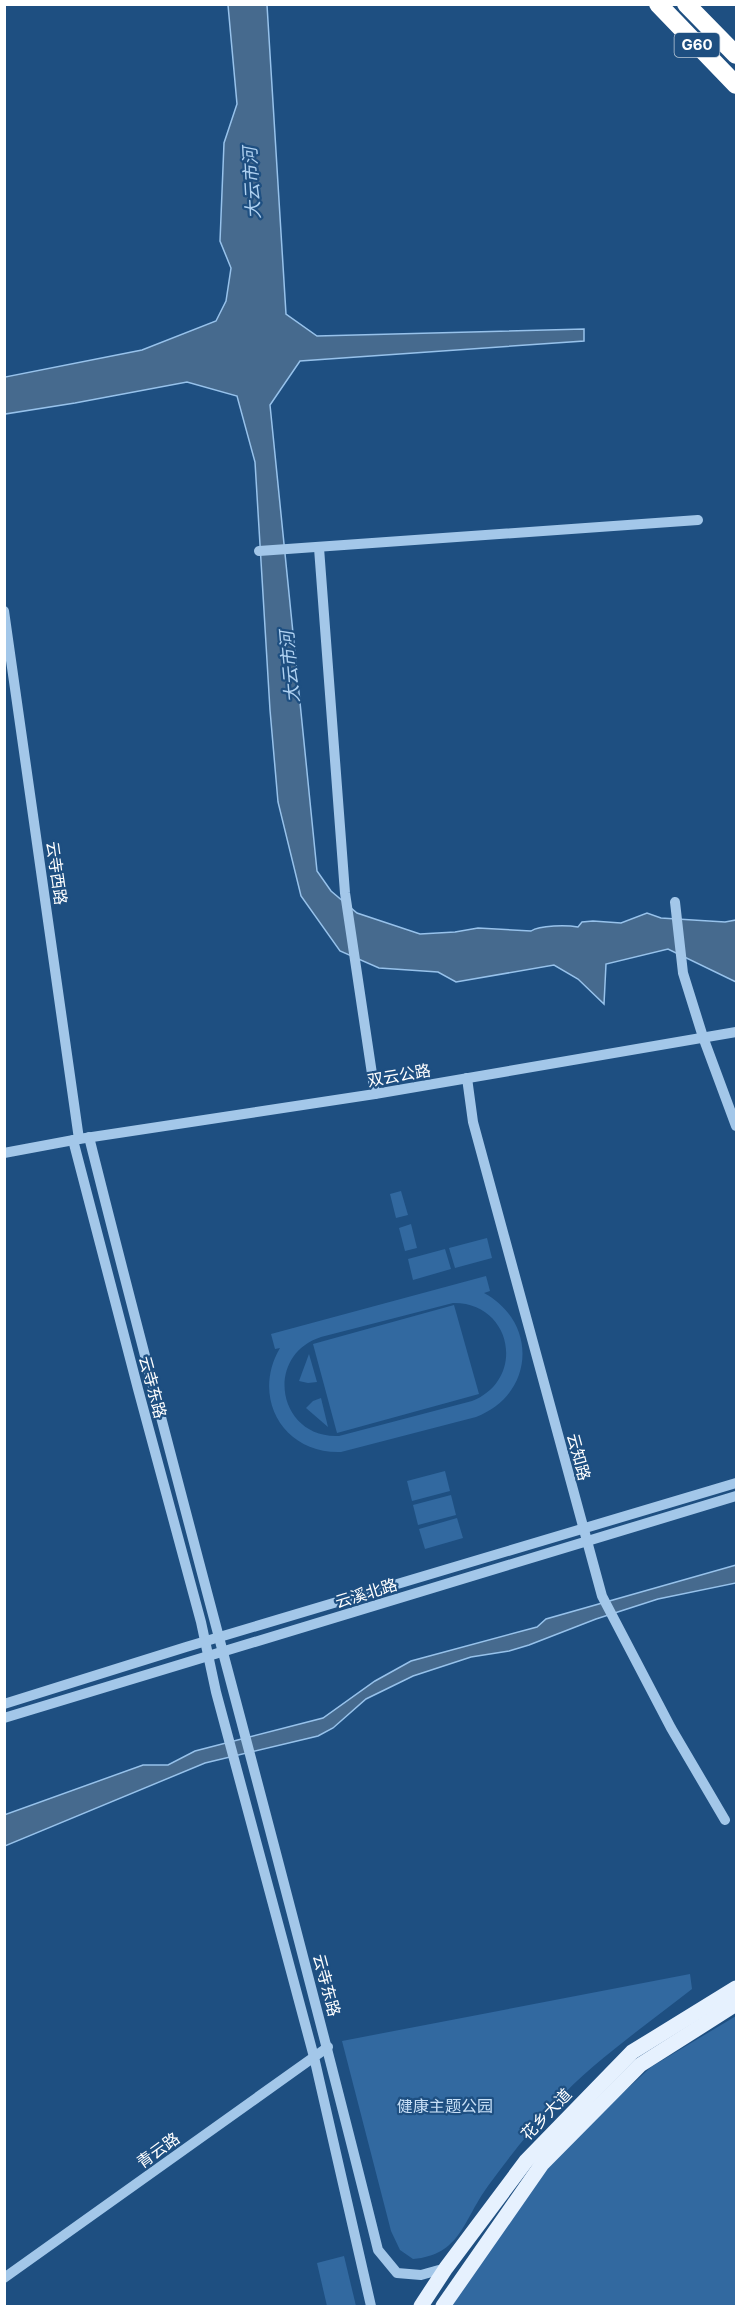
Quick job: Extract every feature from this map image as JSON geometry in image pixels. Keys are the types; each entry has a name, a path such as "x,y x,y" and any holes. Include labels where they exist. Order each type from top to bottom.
{"highway":[{"name":"G60","path":"658,4 736,85"},
{"name":"G60","path":"686,4 736,55"}],"main road":[{"name":"花乡大道","path":"421,2307 446,2268 525,2161 632,2052 736,1988"},
{"name":"花乡大道","path":"443,2307 542,2164 640,2065 736,2004"}],"street":[{"path":"259,551 698,520"},
{"path":"319,548 345,893 375,1094"},
{"name":"云寺西路","path":"4,611 80,1139"},
{"path":"675,902 683,973 703,1037 736,1126"},
{"name":"双云公路","path":"4,1153 80,1139 375,1094 736,1032"},
{"name":"云知路","path":"467,1078 473,1122 602,1596 671,1728 725,1820"},
{"name":"云寺东路","path":"80,1139 220,1638 328,2047 378,2250 398,2273 421,2275 446,2268"},
{"name":"云寺东路","path":"80,1139 227,1732 314,2057 371,2307"},
{"name":"云溪北路","path":"4,1704 736,1483"},
{"name":"云溪北路","path":"4,1718 736,1496"},
{"name":"青云路","path":"4,2278 328,2047"}],"green space":[{"path":"401,1191 408,1215 396,1218 390,1194"},
{"path":"411,1224 417,1248 405,1251 399,1228"},
{"path":"487,1238 492,1258 455,1268 449,1248"},
{"path":"445,1249 451,1269 413,1280 408,1259"},
{"path":"486,1276 490,1291 484,1293 502,1306 514,1322 521,1340 522,1358 519,1376 509,1393 495,1407 476,1417 341,1452 321,1450 303,1443 289,1433 278,1419 271,1403 269,1385 272,1367 280,1348 275,1349 271,1334","holes":["453,1303 473,1306 489,1315 499,1328 505,1343 506,1360 501,1376 489,1390 472,1401 339,1436 318,1433 302,1424 291,1411 285,1395 285,1377 291,1361 303,1347 321,1337"]},
{"path":"454,1305 479,1394 337,1433 313,1344"},
{"path":"309,1354 317,1382 299,1381"},
{"path":"321,1398 328,1427 306,1408 313,1401"},
{"path":"445,1471 450,1491 412,1501 407,1481"},
{"path":"451,1495 456,1515 418,1525 413,1505"},
{"path":"457,1518 463,1538 425,1549 419,1529"},
{"name":"健康主题公园","path":"690,1974 692,1989 603,2058 554,2104 496,2176 451,2243 441,2251 413,2259 400,2250 391,2231 342,2041"},
{"path":"736,2016 736,2306 449,2306 545,2168 651,2067"},
{"path":"344,2256 356,2306 327,2306 317,2263"}],"water":[{"name":"大云市河","path":"228,5 267,5 286,314 317,336 584,329 584,341 300,361 270,405 317,871 331,891 357,913 420,934 478,928 531,931 547,927 578,927 582,922 621,923 647,913 661,918 725,922 736,920 736,982 668,949 606,964 604,1004 578,979 554,965 456,982 438,972 379,968 340,951 301,896 278,802 255,462 237,396 187,382 5,414 5,377 142,350 216,321 226,301 231,268 220,241 224,143 237,104"},
{"path":"736,1565 736,1583 658,1599 596,1619 529,1645 509,1651 471,1657 413,1676 366,1699 333,1728 318,1736 205,1763 5,1846 4,1815 143,1765 168,1765 195,1751 323,1718 375,1681 411,1661 537,1627 546,1619"}]}
